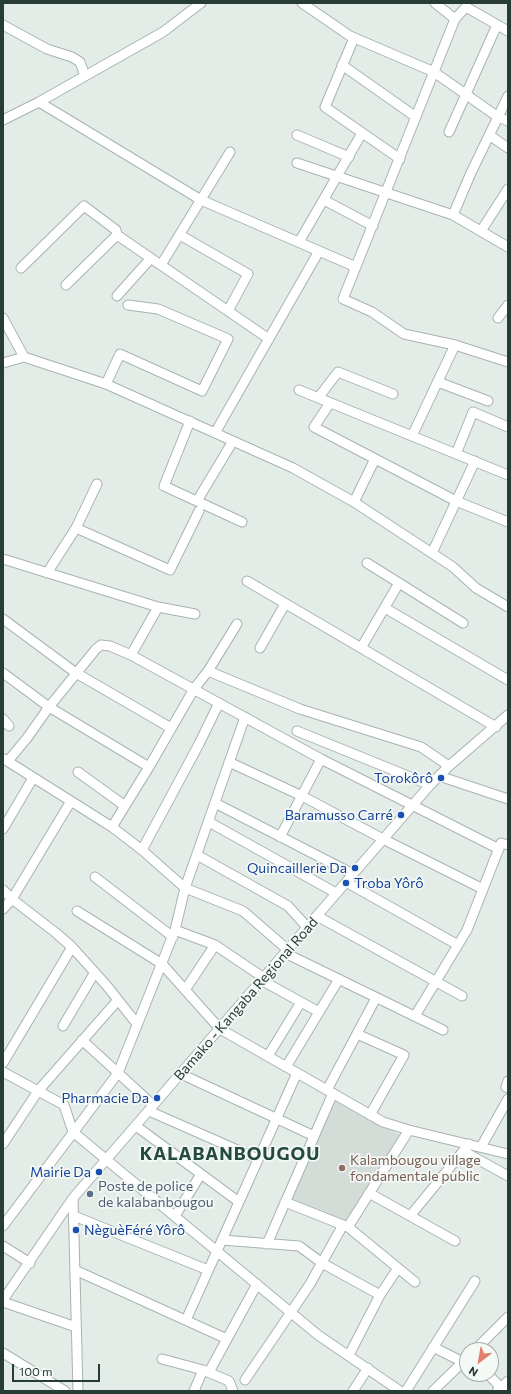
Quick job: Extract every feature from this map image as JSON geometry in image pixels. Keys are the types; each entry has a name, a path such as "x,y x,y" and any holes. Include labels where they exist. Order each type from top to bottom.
{"street":[{"path":"3,120 39,102 163,32 201,3"},
{"path":"302,3 354,38 434,72 508,122"},
{"path":"435,3 456,19"},
{"path":"508,31 466,7 456,19 343,299 372,312 404,334 456,345 508,362"},
{"path":"3,25 47,49 72,57 80,62 85,76"},
{"path":"449,132 497,25"},
{"path":"354,38 325,107 400,159"},
{"path":"342,65 416,117"},
{"path":"454,215 470,175 508,96"},
{"path":"39,102 201,200 356,267"},
{"path":"299,242 362,133"},
{"path":"297,135 348,157"},
{"path":"489,135 508,148"},
{"path":"162,265 230,152"},
{"path":"297,163 454,215 508,247"},
{"path":"481,232 508,189"},
{"path":"324,200 372,226"},
{"path":"21,268 84,206 116,230 117,235 269,339"},
{"path":"66,285 117,235"},
{"path":"180,235 248,274 228,311"},
{"path":"215,433 319,251"},
{"path":"118,296 151,258"},
{"path":"106,384 120,354 202,391 228,339 158,309 128,305"},
{"path":"498,318 508,305"},
{"path":"3,318 24,357"},
{"path":"412,436 456,345"},
{"path":"3,363 24,357 106,384 293,468 354,502 453,567 476,588 508,607"},
{"path":"318,398 338,372 393,394"},
{"path":"438,382 488,401"},
{"path":"299,390 508,475"},
{"path":"330,403 314,427 456,501 508,522"},
{"path":"456,454 473,412 508,426"},
{"path":"190,421 164,486 242,522"},
{"path":"197,501 233,441"},
{"path":"354,502 375,459"},
{"path":"432,553 475,461"},
{"path":"47,573 76,528 97,484"},
{"path":"76,528 170,570 199,511"},
{"path":"3,559 158,607 195,614"},
{"path":"367,563 464,623"},
{"path":"247,581 496,727"},
{"path":"362,648 400,583"},
{"path":"260,648 285,604"},
{"path":"131,655 158,607"},
{"path":"385,608 508,680"},
{"path":"3,619 76,673 171,728"},
{"path":"112,827 194,690 208,671 237,624"},
{"path":"442,1030 376,998 286,951 242,912 185,888 142,850 112,827 6,760 27,738 49,706 96,649 101,645 110,646 131,655 412,806 498,849"},
{"path":"208,671 300,709 421,747 449,766"},
{"path":"3,674 49,706 149,767"},
{"path":"142,850 199,744 219,703"},
{"name":"Bamako - Kangaba Regional Road","path":"3,1301 74,1198 286,951 430,785 449,766 496,727 508,715"},
{"path":"3,1226 118,1073 174,933 185,888 245,717"},
{"path":"297,731 430,785"},
{"path":"280,837 321,758"},
{"path":"229,762 302,796 383,839 483,889"},
{"path":"78,772 125,806"},
{"path":"439,776 508,799"},
{"path":"3,829 33,778"},
{"path":"3,909 12,899 71,801"},
{"path":"215,803 353,874"},
{"path":"209,822 336,893"},
{"path":"415,1016 467,930 501,843 508,845"},
{"path":"196,855 288,906 307,927"},
{"path":"95,876 174,933 215,945 263,979 319,1012"},
{"path":"346,882 458,945"},
{"path":"3,890 72,948 95,972 137,1024"},
{"path":"77,911 162,964 220,1029 383,1122 466,1148 508,1176"},
{"path":"317,916 462,996"},
{"path":"185,990 215,945"},
{"path":"3,1063 72,948"},
{"path":"63,1026 95,972"},
{"path":"286,1067 339,979"},
{"path":"267,1244 314,1136 330,1092 357,1034 376,998"},
{"path":"3,1144 38,1091 118,1000"},
{"path":"268,1056 301,1002"},
{"path":"357,1034 404,1055 370,1115"},
{"path":"82,1040 118,1073 151,1108 258,1159"},
{"path":"3,1072 64,1105 73,1132 318,1335 400,1391"},
{"path":"186,1320 297,1073"},
{"path":"181,1074 314,1136"},
{"path":"508,1081 506,1087 508,1088"},
{"path":"481,1147 508,1098"},
{"path":"136,1126 239,1202"},
{"path":"245,1380 291,1313 409,1130"},
{"path":"410,1216 466,1148 481,1147 508,1154"},
{"path":"175,1216 201,1174"},
{"path":"369,1193 455,1241"},
{"path":"74,1198 78,1391"},
{"path":"285,1202 346,1226 415,1282"},
{"path":"74,1216 208,1270"},
{"path":"222,1240 298,1246 322,1263 380,1295"},
{"path":"3,1246 30,1263"},
{"path":"349,1355 380,1295 398,1268"},
{"path":"75,1270 228,1338"},
{"path":"406,1391 475,1281"},
{"path":"194,1391 228,1338 257,1284"},
{"path":"3,1301 76,1327"},
{"path":"483,1342 508,1317"},
{"path":"433,1347 459,1358"},
{"path":"3,1353 65,1391"},
{"path":"162,1359 206,1371 229,1381 233,1391"},
{"path":"433,1391 459,1366"},
{"path":"353,1391 368,1368"},
{"path":"225,1391 229,1381"},
{"path":"500,1390 508,1381"}],"shaded area":[{"name":"Kalambougou village fondamentale public","path":"335,1098 401,1136 346,1223 290,1200"}],"place":[{"name":"Torokôrô","path":"441,778"},
{"name":"Baramusso Carré","path":"401,815"},
{"name":"Quincaillerie Da","path":"355,868"},
{"name":"Troba Yôrô","path":"346,883"},
{"name":"Pharmacie Da","path":"157,1098"},
{"name":"Kalambougou village fondamentale public","path":"342,1168"},
{"name":"Mairie Da","path":"99,1172"},
{"name":"Poste de police de kalabanbougou","path":"90,1194"},
{"name":"NèguèFéré Yôrô","path":"76,1230"}],"district":[{"name":"KALABANBOUGOU","path":"230,1154"}]}
